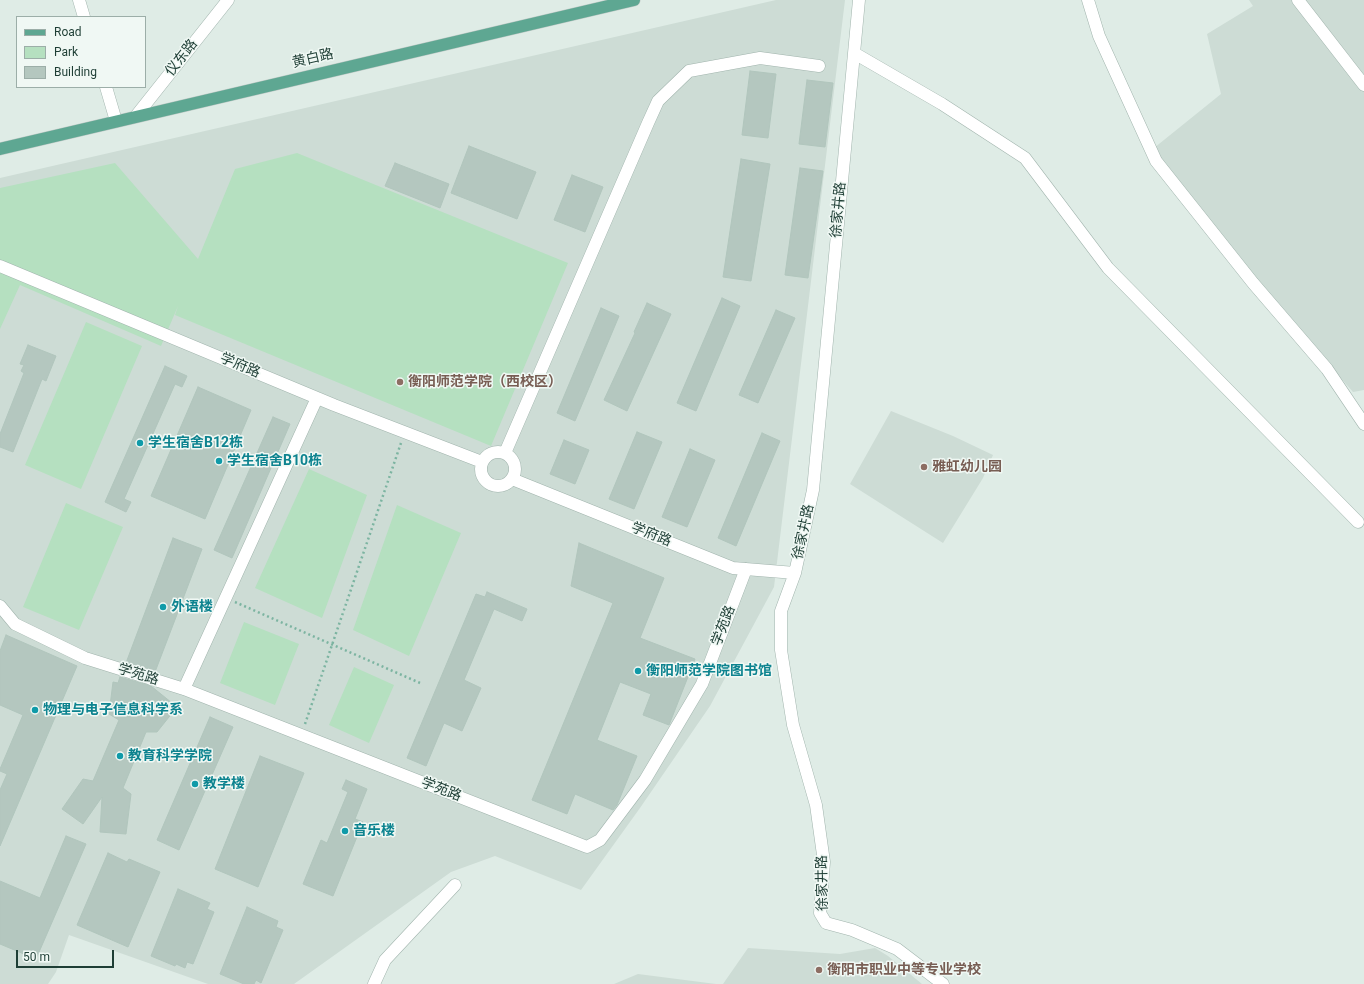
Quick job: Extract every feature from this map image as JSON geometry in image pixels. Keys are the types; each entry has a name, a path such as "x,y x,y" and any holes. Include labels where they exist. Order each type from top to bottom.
{"main road":[{"name":"黄白路","path":"0,149 634,0"}],"street":[{"path":"79,0 84,16"},
{"name":"仪东路","path":"136,116 228,0"},
{"name":"徐家井路","path":"859,0 813,490 795,573 781,611 781,650 792,726 816,805 824,862 820,913 826,923 852,930 897,949 943,984"},
{"path":"1088,0 1100,36 1156,161 1253,283 1327,369 1364,424"},
{"path":"1298,0 1364,85"},
{"path":"854,53 942,104 1025,158 1108,268 1358,522"},
{"path":"505,453 658,101 689,71 760,58 819,66"},
{"path":"106,88 116,121"},
{"name":"学府路","path":"0,266 316,398 482,462"},
{"path":"184,689 316,398"},
{"path":"500,452 505,453 511,458 515,465 515,472 512,479 506,484 499,486 491,484 486,481 482,475 482,462 489,454 500,452"},
{"name":"学府路","path":"512,479 733,568 795,573"},
{"name":"学苑路","path":"0,606 15,624 85,658 184,689 587,847 600,840 645,780 702,684 746,569"},
{"path":"374,984 385,960 455,885"}],"path":[{"path":"301,736 405,432"},
{"path":"226,598 420,683"}],"shaded area":[{"name":"衡阳师范学院（西校区）","path":"776,0 845,0 774,587 710,706 640,808 581,890 495,856 451,872 294,984 208,984 69,935 56,972 48,984 0,984 0,178"},
{"path":"1249,0 1364,0 1364,390 1353,392 1256,282 1187,195 1154,148 1221,94 1207,34 1253,6"},
{"name":"雅虹幼儿园","path":"891,411 953,436 993,455 983,478 943,543 850,484"},
{"name":"衡阳市职业中等专业学校","path":"748,948 840,954 875,948 888,956 922,984 723,984"},
{"path":"638,974 716,984 614,984"}],"green space":[{"path":"297,153 568,263 491,446 175,315 178,306 161,346 20,285 0,329 0,188 115,163 198,259 235,169"},
{"path":"86,322 142,346 81,489 25,465"},
{"path":"309,469 367,495 322,618 255,588"},
{"path":"66,503 123,527 79,630 23,607"},
{"path":"397,505 461,533 409,656 353,630"},
{"path":"244,622 299,644 275,705 220,683"},
{"path":"354,667 394,685 369,743 329,725"}],"building":[{"path":"750,71 776,74 768,138 742,135"},
{"path":"807,80 833,83 825,147 799,144"},
{"path":"469,146 536,172 517,219 451,193"},
{"path":"741,159 770,164 751,281 723,277"},
{"path":"395,163 449,184 440,208 385,186"},
{"path":"800,168 823,171 808,278 785,275"},
{"path":"572,175 603,187 585,232 554,220"},
{"path":"722,298 740,306 696,411 677,403"},
{"path":"647,303 671,314 627,411 604,400"},
{"path":"601,308 619,316 575,421 557,413"},
{"path":"776,310 795,318 758,403 739,395"},
{"path":"28,345 56,356 46,381 42,379 13,452 0,447 0,434 24,373 21,371 24,365 20,364"},
{"name":"学生宿舍B12栋","path":"165,366 187,376 182,387 175,384 124,499 131,502 126,512 105,502"},
{"path":"198,387 251,410 205,519 151,496"},
{"path":"273,417 290,424 232,558 214,550"},
{"path":"637,432 662,442 634,509 609,499"},
{"path":"762,433 780,441 736,546 718,538"},
{"path":"564,440 589,450 575,484 550,474"},
{"path":"690,449 715,460 687,527 662,517"},
{"name":"外语楼","path":"173,538 202,549 155,672 126,663"},
{"name":"衡阳师范学院图书馆","path":"579,543 664,578 640,638 695,659 669,725 643,715 651,694 620,682 597,740 637,756 617,805 613,810 575,794 567,814 532,800 613,603 571,586"},
{"path":"487,592 527,609 522,621 494,609 464,680 481,688 462,731 444,723 426,766 407,758 476,594 485,597"},
{"name":"物理与电子信息科学系","path":"6,635 77,666 0,846 0,790 7,774 0,771 0,769 23,715 0,705 0,651"},
{"name":"教育科学学院","path":"120,677 151,686 177,707 157,732 146,732 123,788 131,794 126,834 100,832 102,797 83,824 62,809 83,779 93,781 119,720 109,714 113,682 118,683"},
{"name":"教学楼","path":"210,717 233,727 179,850 157,840"},
{"path":"260,756 304,773 258,887 215,869"},
{"name":"音乐楼","path":"346,780 367,789 355,819 363,822 333,896 303,884 321,840 327,843 348,792 342,789"},
{"path":"66,836 86,844 36,959 0,944 0,881 40,898"},
{"path":"108,853 127,862 129,859 160,872 128,947 77,925"},
{"path":"178,889 210,903 207,909 214,912 193,964 187,962 185,968 176,964 175,966 151,956"},
{"path":"247,907 278,921 276,927 283,930 261,983 256,980 254,984 244,984 220,974"}],"place":[{"name":"衡阳师范学院（西校区）","path":"400,382"},
{"name":"学生宿舍B12栋","path":"140,443"},
{"name":"学生宿舍B10栋","path":"219,461"},
{"name":"雅虹幼儿园","path":"924,467"},
{"name":"外语楼","path":"163,607"},
{"name":"衡阳师范学院图书馆","path":"638,671"},
{"name":"物理与电子信息科学系","path":"35,710"},
{"name":"教育科学学院","path":"120,756"},
{"name":"教学楼","path":"195,784"},
{"name":"音乐楼","path":"345,831"},
{"name":"衡阳市职业中等专业学校","path":"819,970"}]}
